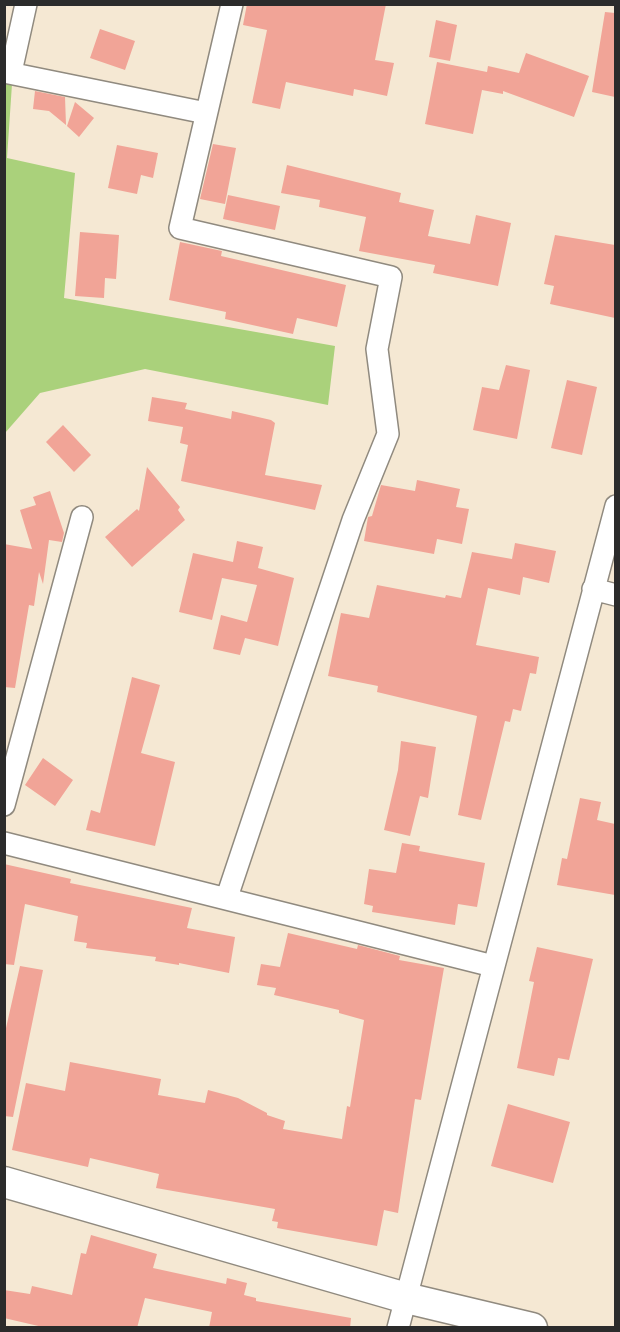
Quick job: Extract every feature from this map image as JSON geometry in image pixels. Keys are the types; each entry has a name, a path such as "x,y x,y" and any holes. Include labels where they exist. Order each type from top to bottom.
{"street":[{"path":"26,4 8,72 206,113"},
{"path":"227,897 353,520 388,434 377,349 391,277 180,228 232,4"},
{"path":"398,1328 615,506"},
{"path":"4,805 82,517"},
{"path":"593,589 615,594"},
{"path":"4,843 227,897 494,966"},
{"path":"4,1182 406,1298 532,1328"}],"green space":[{"path":"5,83 12,84 7,158 75,173 64,298 335,346 328,405 145,369 40,393 5,433"}],"building":[{"path":"247,4 386,4 375,60 394,63 387,96 354,89 353,96 286,82 280,109 252,103 267,30 243,25"},
{"path":"605,12 615,13 615,97 592,92"},
{"path":"436,20 457,25 450,61 429,57"},
{"path":"100,29 135,41 125,70 90,58"},
{"path":"526,53 589,76 574,117 503,91 503,94 482,90 473,134 425,124 437,62 487,72 488,66 519,73"},
{"path":"35,91 65,97 66,125 49,111 33,109"},
{"path":"75,102 94,118 79,137 67,126"},
{"path":"213,144 236,148 225,204 200,199"},
{"path":"117,145 158,153 153,178 141,175 137,194 108,188"},
{"path":"287,165 401,193 399,202 434,210 428,236 470,244 476,215 511,223 498,286 433,273 435,265 359,251 366,217 319,207 320,200 281,193"},
{"path":"228,195 280,206 275,230 223,219"},
{"path":"80,232 119,235 116,279 105,278 104,298 75,296"},
{"path":"555,235 615,245 615,318 550,304 554,286 544,284"},
{"path":"180,242 222,251 221,256 346,285 337,327 297,318 293,334 225,319 226,312 169,300"},
{"path":"506,365 530,370 517,439 473,430 482,387 499,390"},
{"path":"567,380 597,387 582,455 551,448"},
{"path":"152,397 187,403 185,409 231,419 232,411 271,420 275,423 265,475 322,485 315,510 181,481 188,445 180,443 183,427 148,421"},
{"path":"63,425 91,455 74,472 46,442"},
{"path":"147,467 180,507 178,510 185,520 132,567 105,537 137,509 139,511"},
{"path":"417,480 460,489 456,507 469,509 462,544 437,539 434,554 364,541 368,517 372,516 381,485 415,491"},
{"path":"50,491 64,533 62,542 49,540 43,584 39,572 34,606 29,605 15,688 4,687 4,544 32,549 20,510 36,505 33,497"},
{"path":"237,541 263,547 258,568 294,578 278,646 245,638 240,655 213,649 221,615 247,622 257,585 222,578 212,620 179,612 193,553 233,562"},
{"path":"515,543 556,551 549,583 523,577 520,595 488,588 476,645 539,657 536,674 530,673 521,711 513,709 510,722 505,721 481,820 458,815 477,716 377,692 378,686 328,676 341,613 369,618 377,585 445,598 446,595 461,598 472,552 512,559"},
{"path":"132,677 160,685 141,753 175,762 155,846 86,830 91,810 100,813"},
{"path":"401,741 436,747 428,798 420,796 410,836 384,830 398,770"},
{"path":"43,758 73,780 55,806 25,785"},
{"path":"580,798 601,802 597,820 615,824 615,895 557,885 562,858 567,859"},
{"path":"402,843 420,846 419,851 485,863 477,907 458,904 455,925 372,912 373,906 364,904 369,869 396,873"},
{"path":"4,864 71,879 70,883 192,908 187,928 235,937 229,973 179,963 179,965 155,961 156,957 86,948 87,943 74,941 78,916 25,904 14,965 4,964"},
{"path":"288,933 357,949 358,945 400,956 399,960 444,968 421,1100 415,1099 398,1213 384,1210 377,1246 277,1228 278,1222 272,1221 275,1209 156,1188 159,1174 90,1158 88,1167 12,1150 26,1083 65,1091 70,1062 161,1079 158,1095 205,1103 208,1090 238,1098 267,1115 285,1121 283,1129 342,1139 347,1106 350,1107 364,1020 339,1013 339,1010 274,995 276,988 257,985 261,964 280,967"},
{"path":"537,947 593,959 569,1060 558,1058 554,1076 517,1068 534,982 529,981"},
{"path":"20,966 43,970 13,1117 4,1116 4,1037"},
{"path":"508,1104 570,1122 553,1183 491,1166"},
{"path":"91,1235 157,1254 153,1268 226,1284 227,1278 247,1283 244,1295 256,1298 256,1301 351,1318 350,1328 209,1328 212,1312 145,1298 137,1328 47,1328 4,1318 4,1290 30,1294 32,1286 72,1295 81,1253 86,1254"}]}
